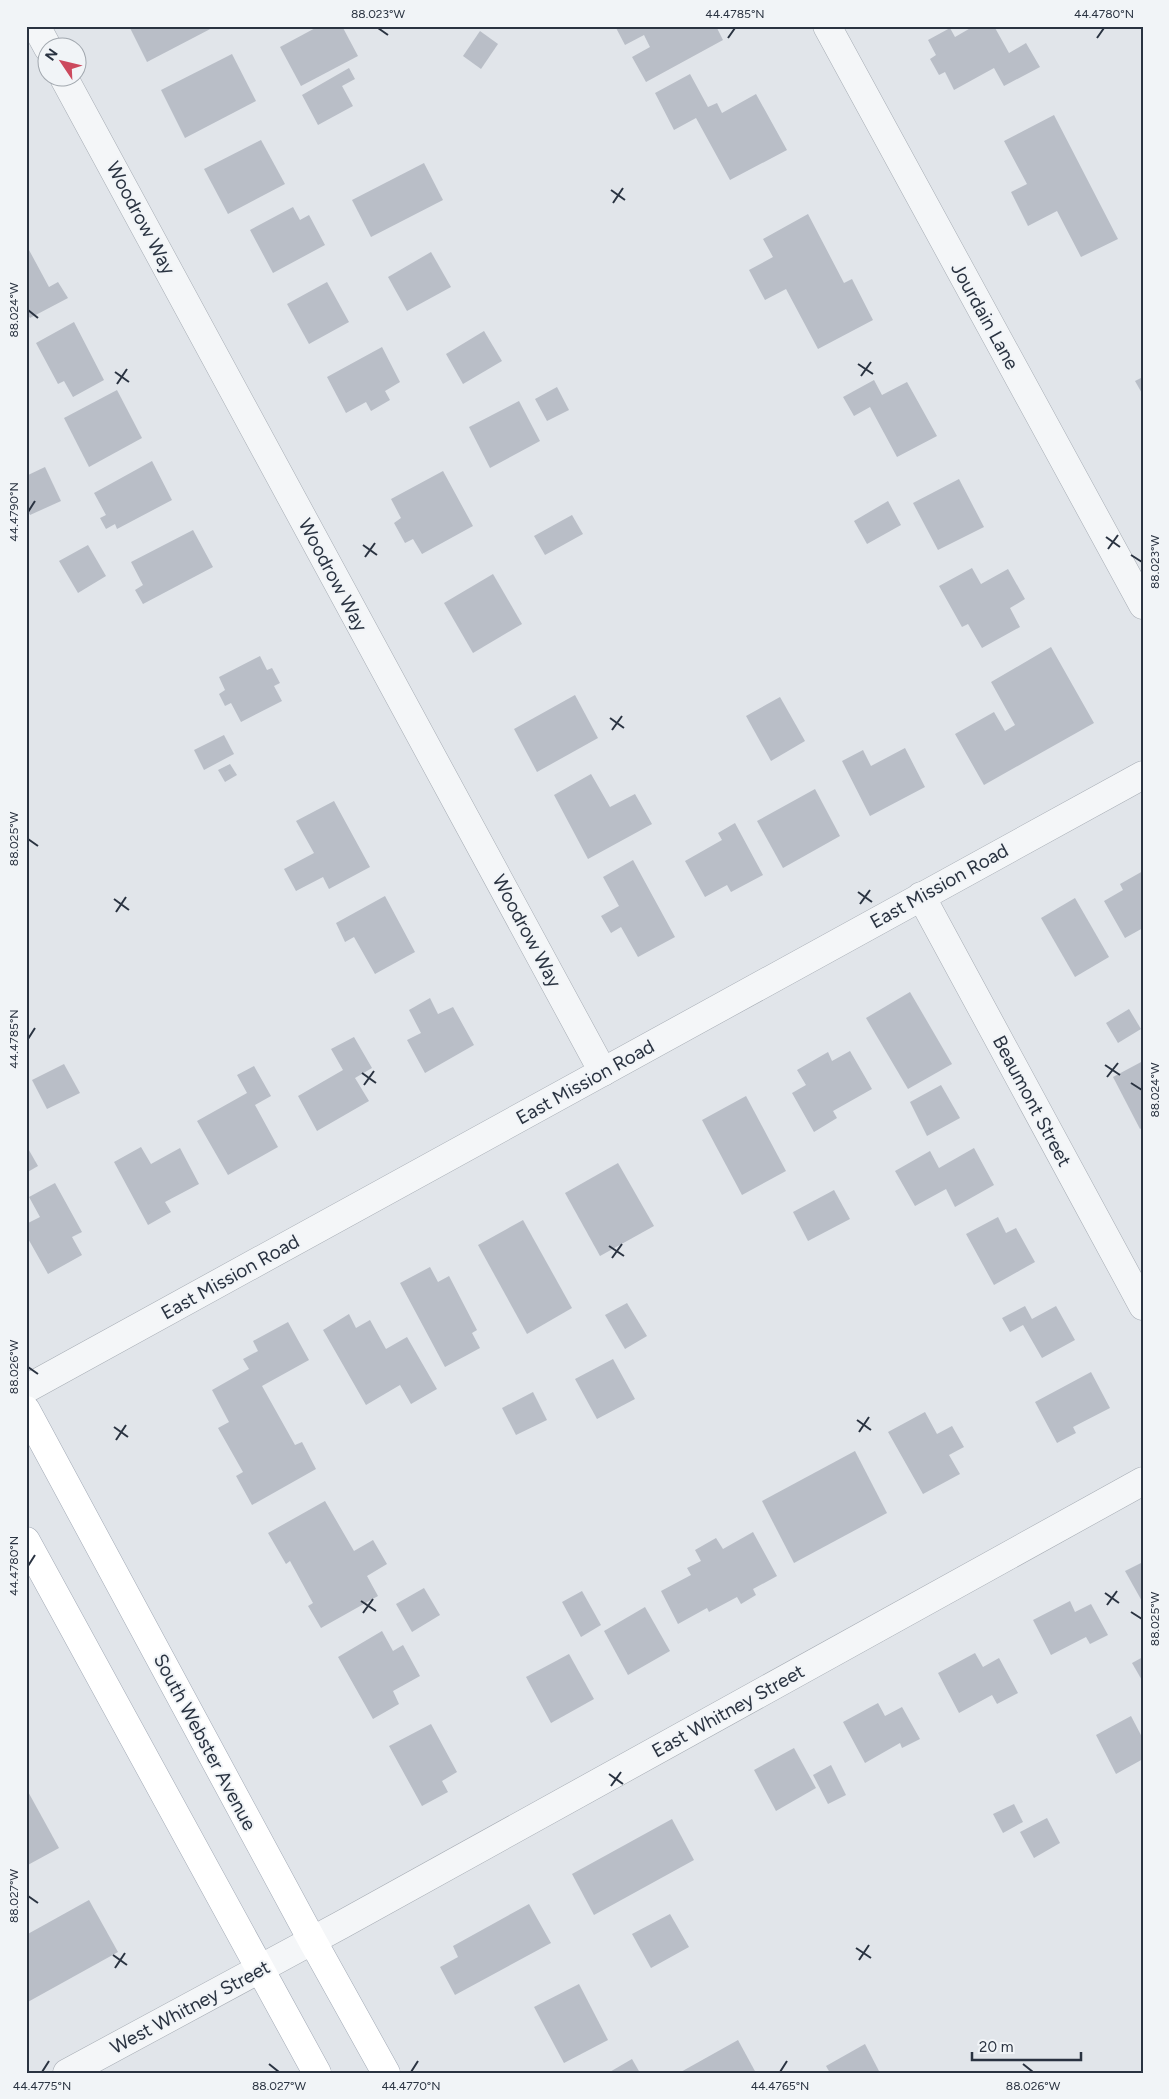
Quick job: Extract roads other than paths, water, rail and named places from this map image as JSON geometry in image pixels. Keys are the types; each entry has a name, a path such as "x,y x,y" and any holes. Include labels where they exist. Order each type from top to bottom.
{"main road":[{"name":"South Webster Avenue","path":"26,1410 312,1940 386,2073"},
{"path":"26,1541 317,2073"}],"street":[{"path":"36,26 43,38"},
{"name":"Jourdain Lane","path":"827,26 1143,605"},
{"name":"Woodrow Way","path":"69,88 603,1072"},
{"name":"East Mission Road","path":"26,1389 1143,774"},
{"name":"Beaumont Street","path":"921,896 1143,1306"},
{"name":"East Whitney Street","path":"312,1940 1143,1481"},
{"name":"West Whitney Street","path":"67,2073 312,1940"}]}
